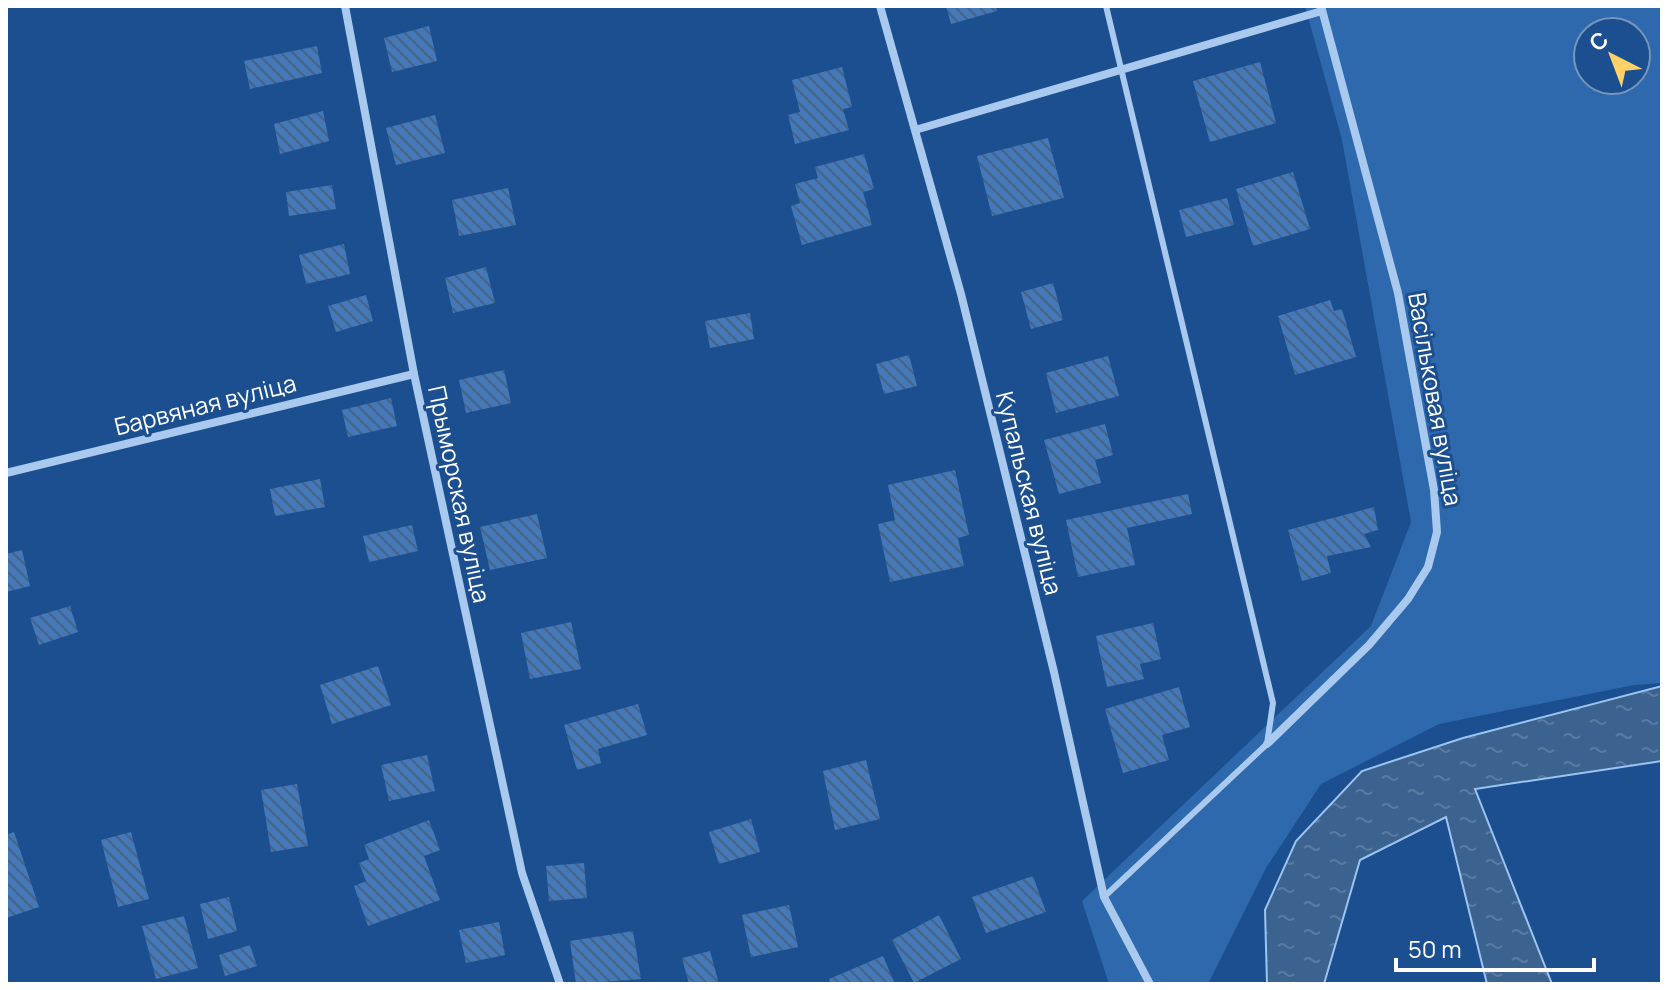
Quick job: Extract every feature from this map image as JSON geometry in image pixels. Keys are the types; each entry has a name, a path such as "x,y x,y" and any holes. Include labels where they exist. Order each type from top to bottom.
{"street":[{"name":"Прыморская вуліца","path":"345,6 414,374 522,873 560,984"},
{"name":"Купальская вуліца","path":"880,6 961,294 1054,672 1104,897 1150,984"},
{"path":"915,130 1321,8"},
{"name":"Васільковая вуліца","path":"1267,744 1369,645 1408,599 1428,567 1437,532 1434,490 1398,293 1321,8"},
{"name":"Барвяная вуліца","path":"6,473 414,374"}],"lane":[{"path":"1104,897 1267,744 1273,703 1106,6"}],"shaded area":[{"path":"1305,6 1662,6 1662,683 1634,685 1439,724 1321,784 1266,868 1208,984 1109,984 1082,901 1371,626 1411,522 1342,140"}],"water":[{"path":"1662,686 1662,761 1475,789 1552,984 1487,984 1446,817 1360,860 1324,984 1267,984 1265,910 1296,841 1362,771 1463,738"}],"building":[{"path":"946,6 995,6 997,11 951,24"},
{"path":"429,26 437,61 392,72 384,38"},
{"path":"317,46 322,73 250,89 244,61"},
{"path":"1260,62 1276,123 1210,142 1193,81"},
{"path":"842,67 852,107 843,109 849,130 795,144 788,115 800,112 792,80"},
{"path":"323,111 329,141 280,154 274,124"},
{"path":"435,115 445,153 396,165 386,128"},
{"path":"1048,138 1064,198 992,216 977,156"},
{"path":"864,154 874,189 863,192 872,225 802,245 791,206 800,203 795,184 818,178 815,167"},
{"path":"1293,172 1310,229 1253,246 1236,189"},
{"path":"332,185 336,209 289,216 286,192"},
{"path":"508,188 516,225 459,236 452,200"},
{"path":"1227,198 1234,225 1186,237 1179,210"},
{"path":"344,244 350,274 306,284 299,255"},
{"path":"486,267 495,303 453,313 445,278"},
{"path":"1053,283 1063,320 1031,329 1021,292"},
{"path":"366,295 373,321 336,332 328,306"},
{"path":"1330,300 1334,311 1342,309 1356,357 1295,375 1278,316"},
{"path":"750,313 754,339 710,348 705,321"},
{"path":"909,355 917,386 884,394 876,364"},
{"path":"1108,356 1119,396 1056,413 1046,373"},
{"path":"504,370 511,403 466,413 459,380"},
{"path":"391,398 397,426 348,437 342,410"},
{"path":"1105,424 1113,455 1095,460 1101,483 1059,494 1044,440"},
{"path":"955,470 969,535 958,538 964,566 890,582 878,524 895,520 888,485"},
{"path":"320,479 325,507 275,516 270,489"},
{"path":"1188,494 1192,514 1127,528 1135,565 1078,577 1066,520"},
{"path":"1374,507 1378,530 1364,534 1371,547 1327,556 1331,573 1302,581 1288,530"},
{"path":"537,514 547,558 490,570 480,527"},
{"path":"412,525 418,551 369,562 363,536"},
{"path":"22,550 30,586 6,592 6,554"},
{"path":"70,606 78,632 39,645 30,618"},
{"path":"571,622 581,669 530,679 521,633"},
{"path":"1153,623 1161,659 1140,664 1144,679 1107,687 1096,636"},
{"path":"378,666 391,705 332,724 320,685"},
{"path":"1179,687 1190,727 1162,735 1169,760 1123,773 1105,709"},
{"path":"638,704 647,735 598,749 601,763 577,770 564,725"},
{"path":"427,755 435,791 389,801 381,765"},
{"path":"866,760 880,819 835,830 823,771"},
{"path":"297,784 308,846 271,852 261,790"},
{"path":"751,819 760,852 719,864 709,832"},
{"path":"429,820 440,850 424,856 440,900 368,926 354,886 366,881 359,863 369,859 364,845"},
{"path":"14,832 39,907 6,918 6,835"},
{"path":"131,832 149,899 118,907 101,840"},
{"path":"584,863 587,898 549,901 546,866"},
{"path":"1033,876 1046,912 986,933 972,897"},
{"path":"229,897 237,931 208,939 200,904"},
{"path":"789,905 798,947 751,957 742,915"},
{"path":"939,915 961,959 914,983 892,940"},
{"path":"184,916 198,968 156,979 142,926"},
{"path":"499,922 505,955 466,963 459,930"},
{"path":"633,931 641,979 576,984 570,941"},
{"path":"250,945 257,966 225,976 219,955"},
{"path":"710,951 719,984 689,984 682,958"},
{"path":"883,956 895,984 831,984 829,979"}]}
